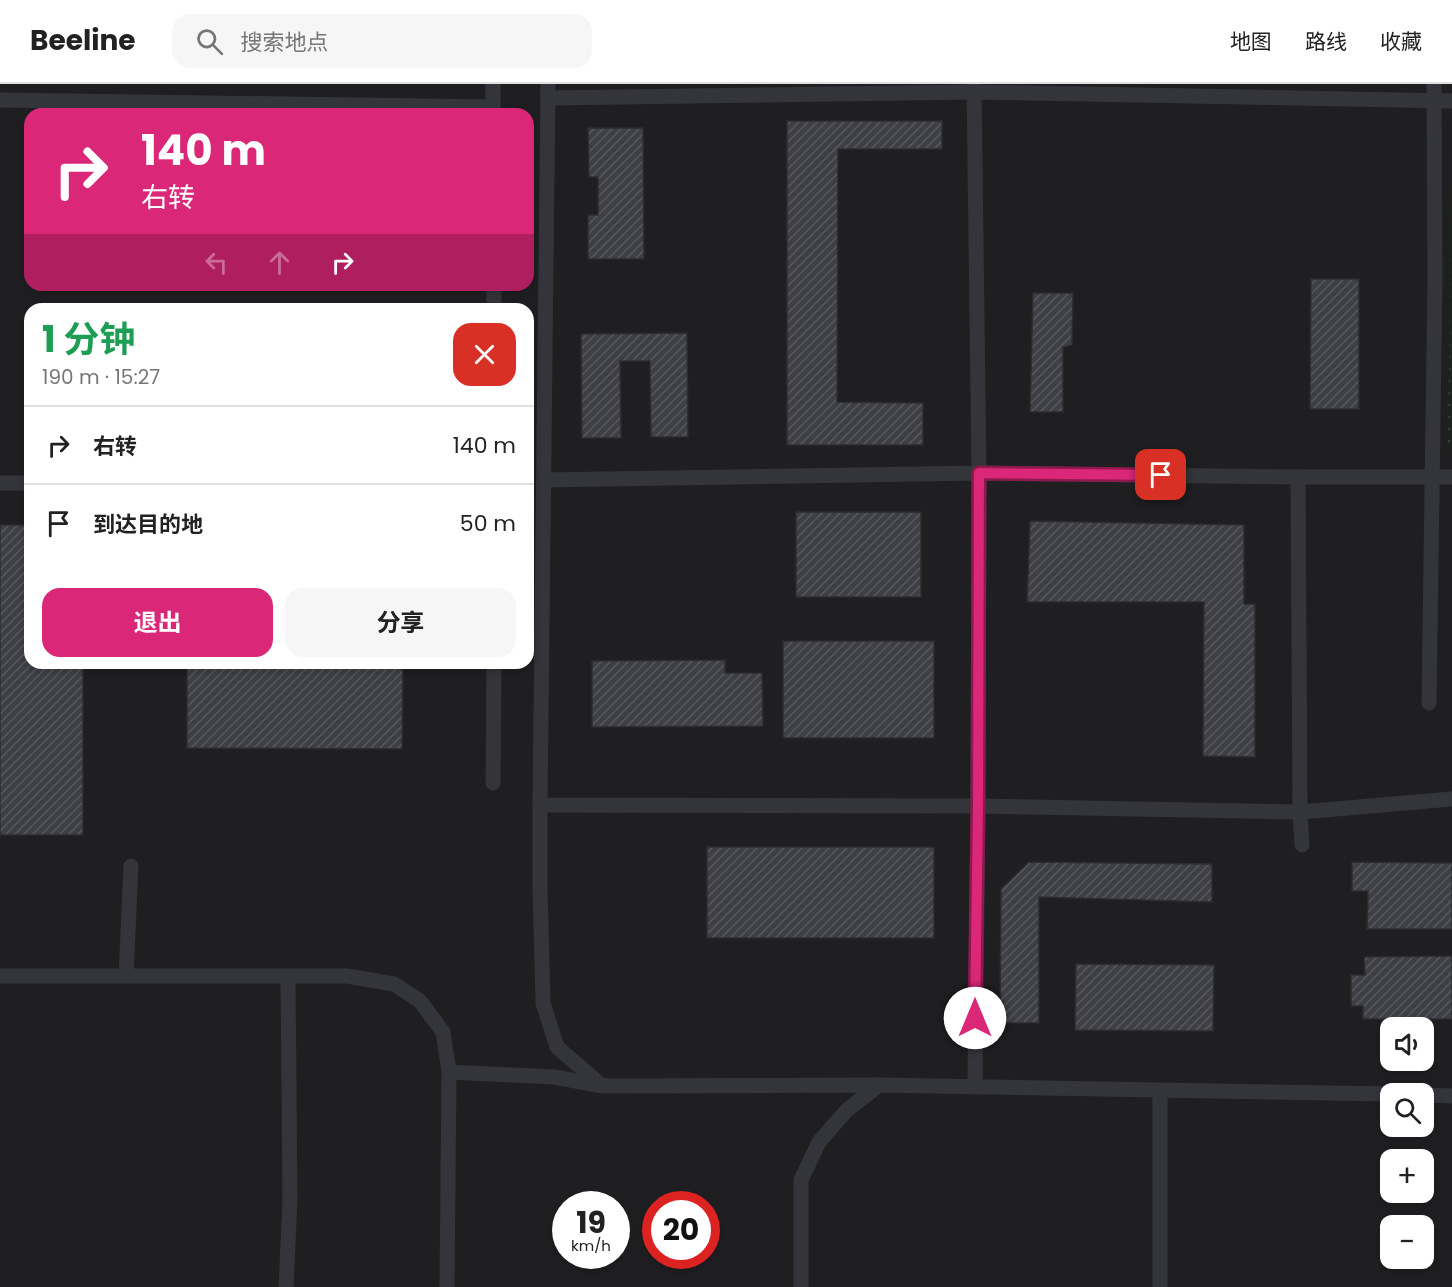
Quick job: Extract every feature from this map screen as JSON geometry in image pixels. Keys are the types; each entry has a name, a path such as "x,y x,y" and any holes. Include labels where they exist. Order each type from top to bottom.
{"lane":[{"path":"493,84 493,108"},
{"path":"1429,703 1435,279 1434,84"},
{"path":"974,88 979,473 975,1087"},
{"path":"603,1086 557,1047 543,1003 540,805 548,91 974,88 1452,101"},
{"path":"0,100 359,108"},
{"path":"544,480 979,473 1452,477"},
{"path":"1298,477 1302,845"},
{"path":"0,483 24,483"},
{"path":"493,783 494,669"},
{"path":"540,805 978,806 1300,812 1452,799"},
{"path":"126,976 131,866"},
{"path":"0,976 347,976 394,984 420,1001 443,1032 449,1072 447,1287"},
{"path":"286,1287 290,1201 288,976"},
{"path":"449,1072 554,1077 603,1086 879,1085 1380,1094"},
{"path":"801,1287 801,1180 819,1142 847,1110 879,1085"},
{"path":"1160,1091 1160,1287"},
{"path":"1434,1095 1452,1096"}],"shaded area":[{"path":"0,84 1452,84 1452,1287 0,1287"},
{"path":"1452,145 1452,453 1448,443"}],"building":[{"path":"787,121 942,121 942,149 838,149 837,402 923,403 923,445 787,445"},
{"path":"588,128 643,128 644,259 588,259 588,215 598,215 598,177 589,177"},
{"path":"1311,279 1359,279 1359,409 1310,409"},
{"path":"1033,293 1073,293 1072,345 1063,347 1063,412 1030,412"},
{"path":"687,333 688,437 651,437 650,361 620,361 621,438 582,438 581,334"},
{"path":"796,512 921,512 921,597 796,597"},
{"path":"1030,521 1244,525 1244,604 1255,604 1255,757 1203,756 1204,602 1027,602"},
{"path":"0,525 24,525 24,669 83,669 83,835 0,835"},
{"path":"783,641 934,641 934,738 783,738"},
{"path":"725,660 725,673 762,673 763,726 592,727 592,661"},
{"path":"187,669 403,669 402,749 187,748"},
{"path":"707,847 934,847 934,938 707,938"},
{"path":"1029,862 1212,864 1212,902 1039,897 1039,1023 1000,1023 1001,889"},
{"path":"1352,862 1452,863 1452,929 1367,929 1368,891 1352,891"},
{"path":"1452,956 1452,1019 1380,1017 1380,1019 1363,1019 1363,1006 1351,1006 1351,975 1365,975 1364,957"},
{"path":"1076,964 1214,965 1213,1031 1075,1030"}],"route":[{"path":"975,1018 979,473 1161,475"}]}
